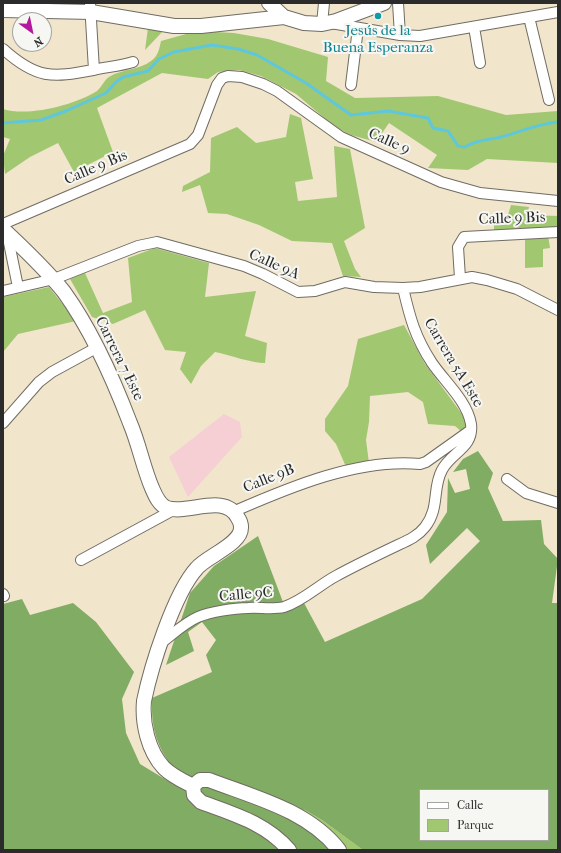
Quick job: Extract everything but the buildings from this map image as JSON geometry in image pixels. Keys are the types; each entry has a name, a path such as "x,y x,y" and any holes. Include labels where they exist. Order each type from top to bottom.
{"street":[{"path":"269,3 284,17"},
{"path":"324,3 325,24"},
{"path":"325,24 384,3"},
{"path":"398,3 400,35"},
{"path":"90,7 94,70"},
{"path":"3,10 90,7 174,26 188,27 284,17 304,23 358,28 400,35 427,35 558,12"},
{"path":"529,17 549,100"},
{"path":"474,27 480,64"},
{"path":"351,85 358,28"},
{"path":"3,49 22,64 45,74 62,76 133,62"},
{"name":"Calle 9","path":"222,78 228,76 242,77 268,86 341,137 441,182 480,193 558,201"},
{"name":"Calle 9 Bis","path":"4,229 184,147 198,135 217,85 222,78"},
{"path":"4,229 18,287"},
{"name":"Carrera 7 Este","path":"4,229 54,279 73,306 96,348 131,425 156,496 165,507 176,509"},
{"name":"Calle 9 Bis","path":"460,278 458,247 461,240 467,236 558,232"},
{"name":"Calle 9A","path":"3,291 54,279 138,246 157,242 244,266 298,292 315,290 345,282 374,287 403,288 420,287 460,278 472,277 516,289 558,310"},
{"name":"Carrera 5A Este","path":"403,288 412,326 432,363 467,411 471,430"},
{"path":"3,423 39,382 52,372 96,348"},
{"name":"Calle 9B","path":"81,560 176,509 188,507 226,506 235,511 292,486 374,464 420,464 426,462 471,430"},
{"name":"Calle 9C","path":"161,643 200,616 247,608 276,609 292,604 335,576 414,538 420,533 434,512 441,471 447,463 465,447 471,430"},
{"path":"508,479 526,493 558,503"},
{"path":"193,786 164,768 153,750 146,732 143,711 144,701 161,643 183,588 194,572 204,562 233,542 240,533 240,523 235,511"},
{"path":"193,786 200,780 209,780 295,814 319,830 339,850"},
{"path":"193,786 194,795 201,802 259,825 283,843 289,850"}],"shaded area":[{"path":"224,414 240,422 242,437 188,497 169,457"}],"green space":[{"path":"148,28 163,31 145,50"},
{"path":"197,31 234,33 268,39 328,57 326,81 355,98 438,96 506,115 558,111 558,163 487,159 468,170 428,168 437,155 389,123 376,142 351,135 335,127 296,94 261,76 239,70 218,72 208,79 162,73 97,108 113,152 74,172 58,143 30,157 5,174 3,156 10,139 3,137 3,109 25,112 38,111 77,101 97,91 109,77 152,61 157,54 161,41"},
{"path":"290,114 301,118 313,179 295,182 298,201 337,197 334,146 350,149 365,228 344,241 355,269 361,277 343,276 332,243 292,241 259,225 227,214 208,213 200,185 182,192 183,186 210,172 211,138 237,127 256,143 286,137"},
{"path":"511,205 529,207 527,215 558,216 558,229 494,230 494,215 508,215"},
{"path":"548,235 550,248 543,249 543,267 525,268 525,236"},
{"path":"155,248 209,263 205,297 256,291 245,336 267,343 265,363 259,363 215,352 201,366 191,384 180,369 186,352 165,350 145,310 113,324 92,317 70,279 85,273 103,313 132,302 128,258"},
{"path":"49,287 76,321 18,334 3,352 3,297"},
{"path":"404,325 425,364 462,414 467,426 462,432 455,426 428,424 423,402 408,392 370,396 369,422 366,440 369,463 347,469 336,444 325,431 325,419 348,386 358,339"},
{"path":"478,451 493,473 488,488 503,521 541,520 544,544 558,559 552,603 558,603 558,850 363,850 322,820 303,809 346,850 3,850 3,604 22,599 30,615 73,603 96,622 134,672 122,699 126,733 140,764 168,781 177,773 160,747 154,729 152,698 212,672 206,655 216,640 202,622 188,632 194,651 166,665 190,593 214,566 258,536 286,610 304,603 325,642 422,599 480,541 467,528 430,564 426,545 447,512 448,478 455,493 470,489 466,469 453,472 463,459"},
{"path":"301,808 322,820 363,850 346,850"}],"waterway":[{"path":"3,123 41,120 66,111 106,93 123,77 148,71 159,59 174,52 212,45 238,49 257,55 306,83 351,115 388,111 428,118 433,128 448,131 458,146 465,147 543,124 558,122"}],"place":[{"name":"Jesús de la Buena Esperanza","path":"378,16"}]}
